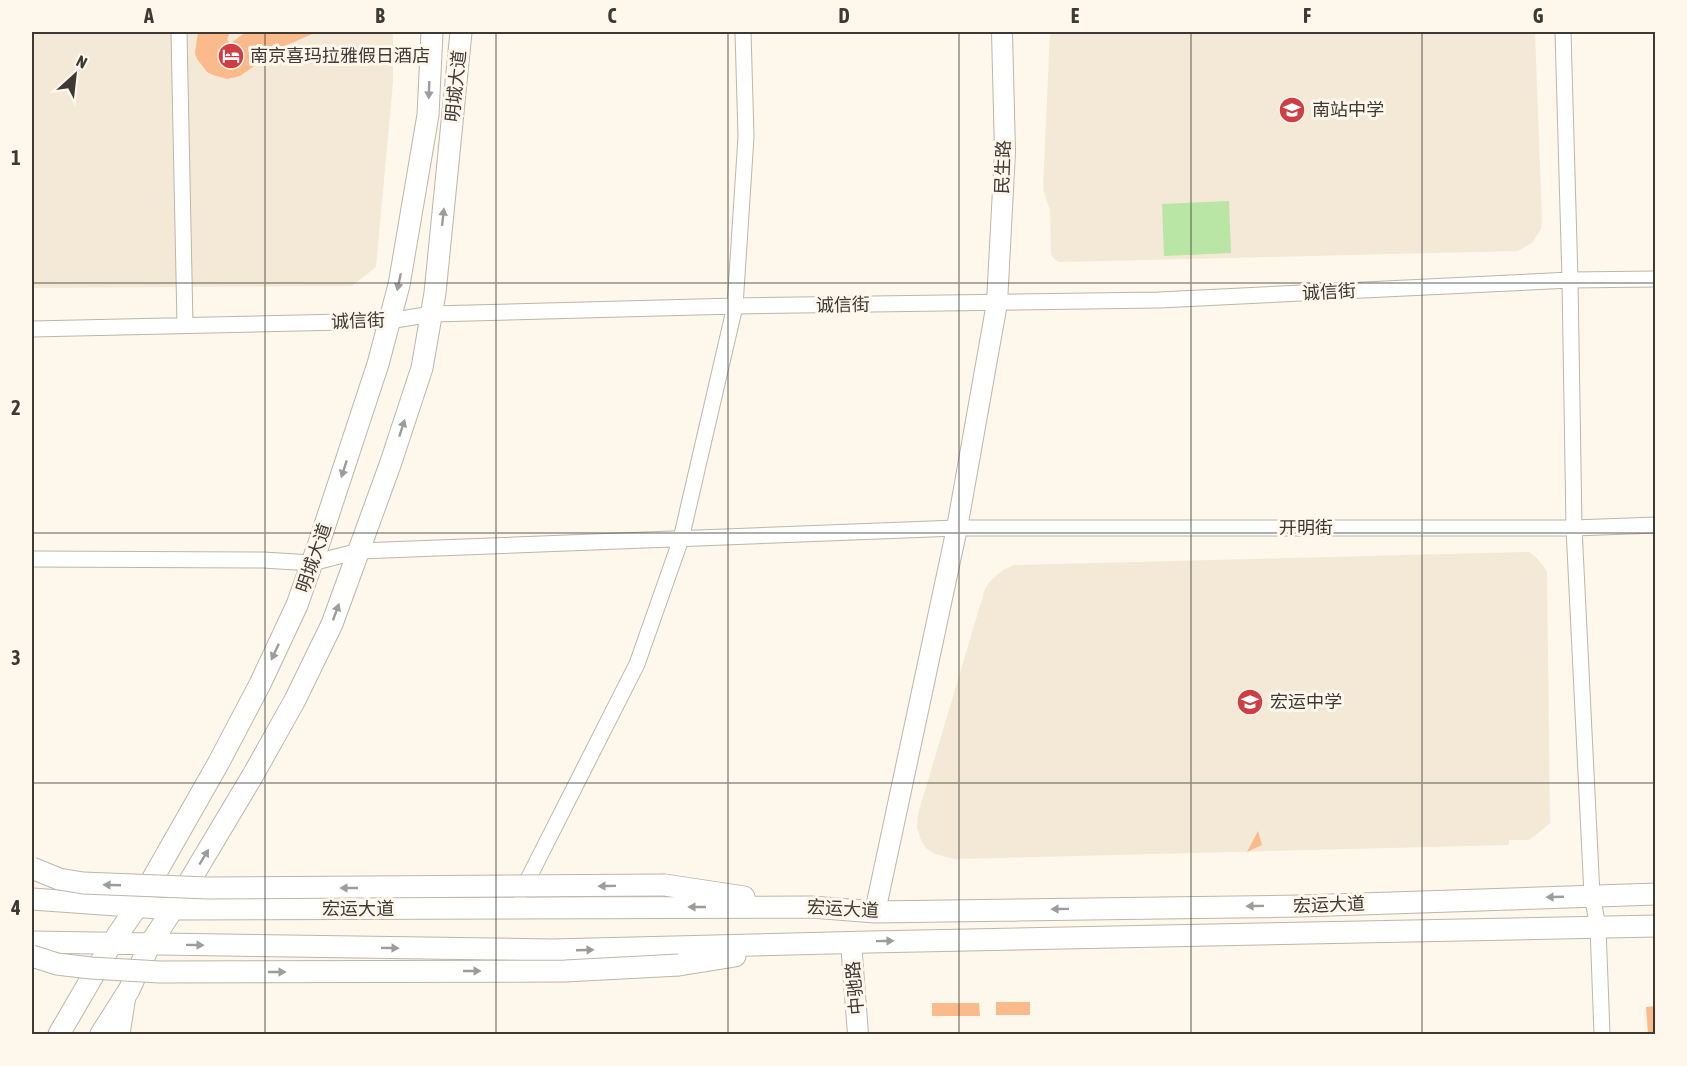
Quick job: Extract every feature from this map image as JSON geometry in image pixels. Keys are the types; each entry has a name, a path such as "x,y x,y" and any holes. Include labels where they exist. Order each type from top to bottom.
{"main road":[{"name":"明城大道","path":"59,1035 112,943 136,908 219,762 260,684 297,604 358,424 399,285 428,116 432,32"},
{"name":"明城大道","path":"101,1035 129,990 150,944 173,909 295,700 332,624 390,465 422,368 432,314 461,32"},
{"path":"32,868 59,879 83,883 208,888 665,885 813,907"},
{"name":"宏运大道","path":"32,899 173,909 813,907 875,912 1301,906 1656,894"},
{"name":"宏运大道","path":"32,942 552,950 1656,926"},
{"path":"32,956 57,964 160,972 565,971 679,965 815,943"}],"street":[{"path":"179,32 185,325"},
{"path":"513,908 637,664 681,539 735,306 746,137 743,32"},
{"name":"民生路","path":"875,912 957,528 997,303 1005,152 1002,32"},
{"path":"1563,32 1574,528 1592,895 1598,927 1602,1035"},
{"name":"诚信街","path":"32,328 389,321 432,314 735,306 1159,300 1570,280 1656,279"},
{"name":"开明街","path":"32,559 263,560 312,563 359,551 957,528 1574,528 1656,525"},
{"name":"中驰路","path":"851,942 858,1035"},
{"path":"122,1035 129,990"}],"shaded area":[{"path":"32,32 393,32 393,82 376,267 352,286 32,288"},
{"name":"南站中学","path":"1050,32 1535,32 1541,229 1532,243 1518,251 1059,262 1051,254 1050,210 1043,189"},
{"name":"宏运中学","path":"1529,552 1547,571 1550,823 1528,840 1509,840 1509,845 954,859 935,854 926,848 921,840 917,828 918,814 985,589 991,580 1003,570 1014,565"}],"green space":[{"path":"1229,201 1231,253 1164,256 1162,204"}],"building":[{"name":"南京喜玛拉雅假日酒店","path":"198,32 230,32 227,40 231,43 246,32 317,32 280,48 240,76 227,79 207,72 197,59 195,53"},
{"path":"1258,831 1262,845 1247,852"},
{"path":"996,1002 1030,1002 1030,1015 996,1015"},
{"path":"932,1003 979,1003 980,1016 932,1016"},
{"path":"1656,1006 1656,1034 1648,1034 1646,1007"}],"place":[{"name":"南京喜玛拉雅假日酒店","path":"231,56"},
{"name":"南站中学","path":"1292,110"},
{"name":"宏运中学","path":"1250,702"}]}
